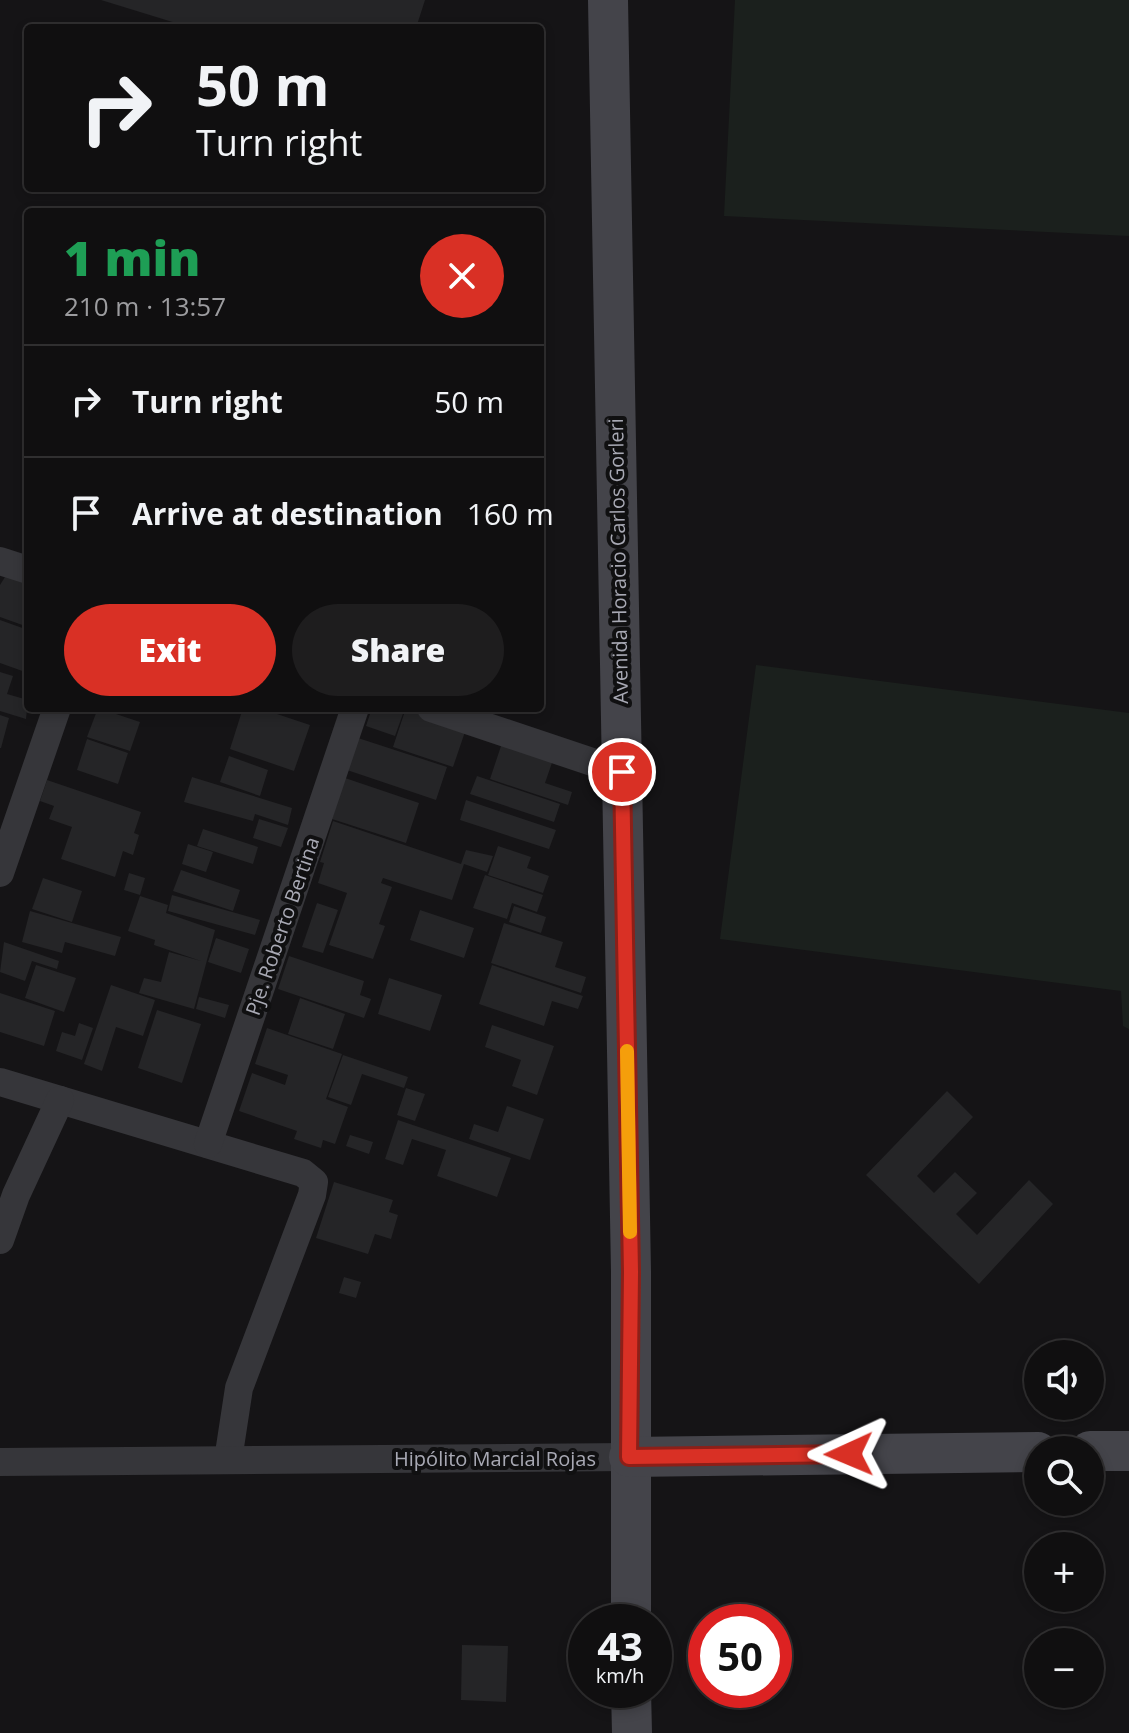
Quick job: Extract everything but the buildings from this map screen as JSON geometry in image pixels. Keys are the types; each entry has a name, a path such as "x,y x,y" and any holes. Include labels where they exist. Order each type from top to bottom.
{"main road":[{"name":"Avenida Horacio Carlos Gorleri","path":"608,0 631,1272 631,1604"},
{"path":"1104,1451 1129,1451"},
{"name":"Hipólito Marcial Rojas","path":"629,1457 1024,1452"},
{"path":"631,1708 632,1733"}],"street":[{"path":"0,561 24,569"},
{"path":"0,873 56,712"},
{"name":"Pje. Roberto Bertina","path":"208,1144 354,712"},
{"path":"443,712 622,772"},
{"path":"0,1082 303,1173 314,1182 312,1195 239,1388 228,1460"},
{"path":"0,1240 16,1195 60,1100"},
{"name":"Hipólito Marcial Rojas","path":"0,1462 629,1457"}],"shaded area":[{"path":"735,0 1129,0 1129,236 724,216"},
{"path":"756,665 1129,713 1129,1029 1123,1026 1121,991 720,939"}],"slow traffic":[{"path":"627,1051 630,1232"}],"route":[{"path":"622,772 631,1272 629,1457 849,1454"}]}
